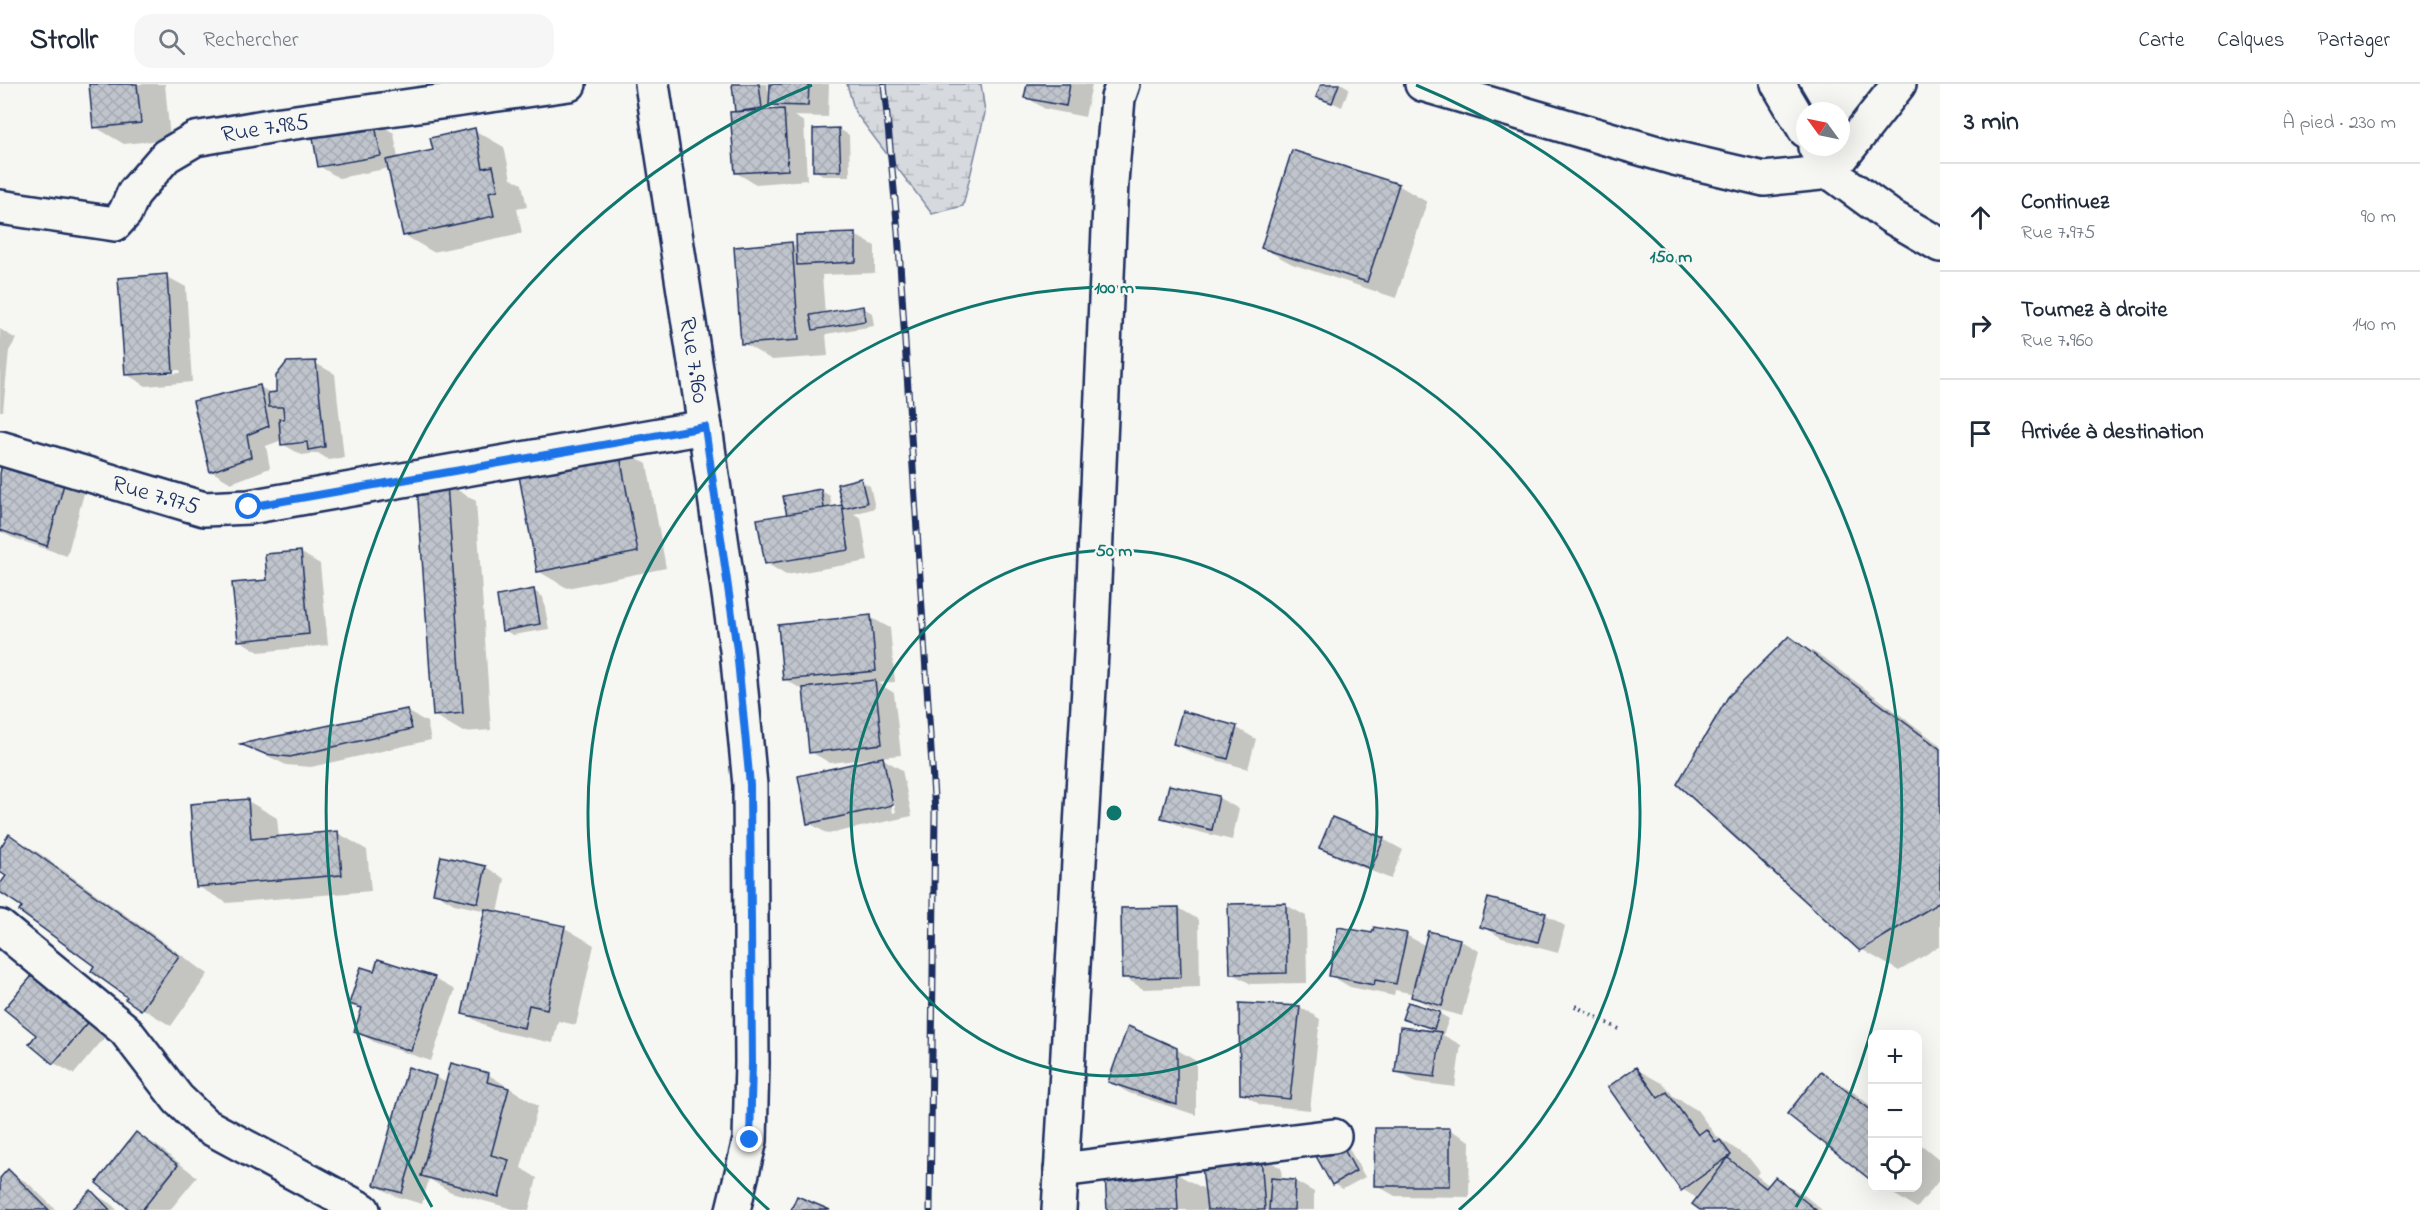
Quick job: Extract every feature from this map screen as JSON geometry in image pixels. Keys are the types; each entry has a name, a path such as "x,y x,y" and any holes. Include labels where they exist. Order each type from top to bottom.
{"street":[{"name":"Rue 7.985","path":"0,207 115,224 125,213 134,193 166,156 195,139 281,124 569,84"},
{"name":"Rue 7.960","path":"652,84 737,650 750,785 752,1063 750,1140 733,1210"},
{"path":"1059,1210 1091,641 1110,182 1118,98 1123,84"},
{"path":"1422,84 1674,158 1764,179 1822,159 1899,84"},
{"path":"1778,84 1796,115"},
{"path":"1822,159 1890,216 1940,245"},
{"name":"Rue 7.975","path":"0,448 204,509 222,509 249,507 705,427"},
{"path":"0,927 125,1030 178,1099 205,1125 363,1210"},
{"path":"1061,1170 1334,1136"}],"path":[{"path":"1575,1006 1619,1029"}],"green space":[{"path":"847,84 981,84 985,113 963,206 932,214 855,112"}],"building":[{"path":"89,84 137,84 141,123 93,128"},
{"path":"732,84 759,84 762,108 735,112"},
{"path":"770,84 809,84 808,106 769,105"},
{"path":"1027,84 1070,84 1066,106 1024,98"},
{"path":"1321,84 1339,84 1332,103 1316,97"},
{"path":"784,109 788,170 735,173 730,112"},
{"path":"374,120 381,156 318,167 312,132"},
{"path":"475,128 483,168 493,166 498,190 489,192 494,216 403,236 386,160 433,150 430,138"},
{"path":"839,128 841,171 813,171 813,129"},
{"path":"1292,150 1399,184 1367,282 1261,248"},
{"path":"856,233 856,262 797,265 796,235"},
{"path":"792,242 799,340 741,344 734,247"},
{"path":"167,274 173,372 125,375 118,278"},
{"path":"863,306 865,321 813,330 810,315"},
{"path":"316,361 325,447 308,450 307,442 281,445 279,419 284,419 283,407 269,407 268,393 276,392 276,376 287,362"},
{"path":"260,385 269,426 247,435 251,457 210,472 193,401"},
{"path":"618,445 638,552 537,572 517,465"},
{"path":"4,452 67,473 47,546 0,530 0,474"},
{"path":"861,478 867,503 843,509 837,484"},
{"path":"447,483 463,713 433,716 417,485"},
{"path":"821,489 825,514 788,521 783,496"},
{"path":"842,505 849,550 765,564 757,519"},
{"path":"301,551 309,634 238,641 232,583 267,580 265,554"},
{"path":"534,589 540,624 502,631 497,596"},
{"path":"871,615 876,671 783,680 778,625"},
{"path":"1789,636 1940,749 1940,902 1860,951 1677,784 1728,697"},
{"path":"875,680 882,744 809,753 803,688"},
{"path":"407,709 412,729 290,757 265,754 240,744"},
{"path":"1182,711 1237,726 1228,759 1173,744"},
{"path":"883,757 893,805 807,824 798,776"},
{"path":"1169,785 1219,796 1212,830 1161,818"},
{"path":"248,799 251,839 338,831 342,875 196,887 190,804"},
{"path":"1332,817 1384,838 1371,869 1319,848"},
{"path":"9,834 179,956 141,1010 91,971 94,966 19,911 22,907 0,892 0,884 6,876 0,872 0,848"},
{"path":"441,856 486,866 478,903 433,893"},
{"path":"1488,898 1546,913 1538,942 1480,927"},
{"path":"1286,903 1287,973 1230,974 1228,904"},
{"path":"1179,907 1181,977 1122,978 1121,908"},
{"path":"485,909 565,926 547,1009 529,1005 524,1028 462,1014"},
{"path":"1338,927 1372,933 1374,927 1407,933 1396,984 1375,980 1374,985 1329,976"},
{"path":"1428,931 1460,939 1442,1006 1411,997"},
{"path":"378,959 435,977 411,1051 354,1032 362,1008 349,1004 361,967 374,971"},
{"path":"36,971 92,1018 53,1064 29,1044 36,1035 4,1009"},
{"path":"1408,1002 1440,1012 1434,1029 1402,1019"},
{"path":"1239,1003 1300,1006 1290,1099 1240,1094"},
{"path":"1128,1026 1177,1048 1177,1105 1108,1082"},
{"path":"1400,1027 1441,1032 1435,1077 1395,1072"},
{"path":"451,1063 489,1073 487,1082 509,1088 491,1155 509,1160 499,1197 421,1176"},
{"path":"408,1067 436,1076 402,1193 374,1185"},
{"path":"1636,1067 1658,1098 1667,1092 1698,1135 1706,1129 1716,1143 1720,1140 1731,1155 1681,1191 1608,1087"},
{"path":"1821,1071 1868,1108 1868,1178 1787,1114"},
{"path":"1375,1128 1450,1128 1450,1186 1374,1186"},
{"path":"136,1132 178,1165 142,1210 130,1210 96,1183"},
{"path":"1335,1133 1356,1171 1332,1185 1311,1147"},
{"path":"1261,1155 1265,1210 1207,1210 1201,1159"},
{"path":"1728,1158 1766,1188 1775,1177 1816,1210 1700,1210 1692,1204"},
{"path":"8,1169 49,1210 0,1210 0,1178"},
{"path":"1176,1171 1178,1210 1107,1210 1105,1175"},
{"path":"1271,1178 1295,1180 1294,1210 1269,1210"},
{"path":"91,1190 110,1210 71,1210"},
{"path":"797,1196 830,1210 791,1210"}],"railway":[{"path":"884,84 898,232 935,813 930,1210"}],"route":[{"path":"249,507 705,427 737,650 750,785 752,1063 750,1140"}]}
